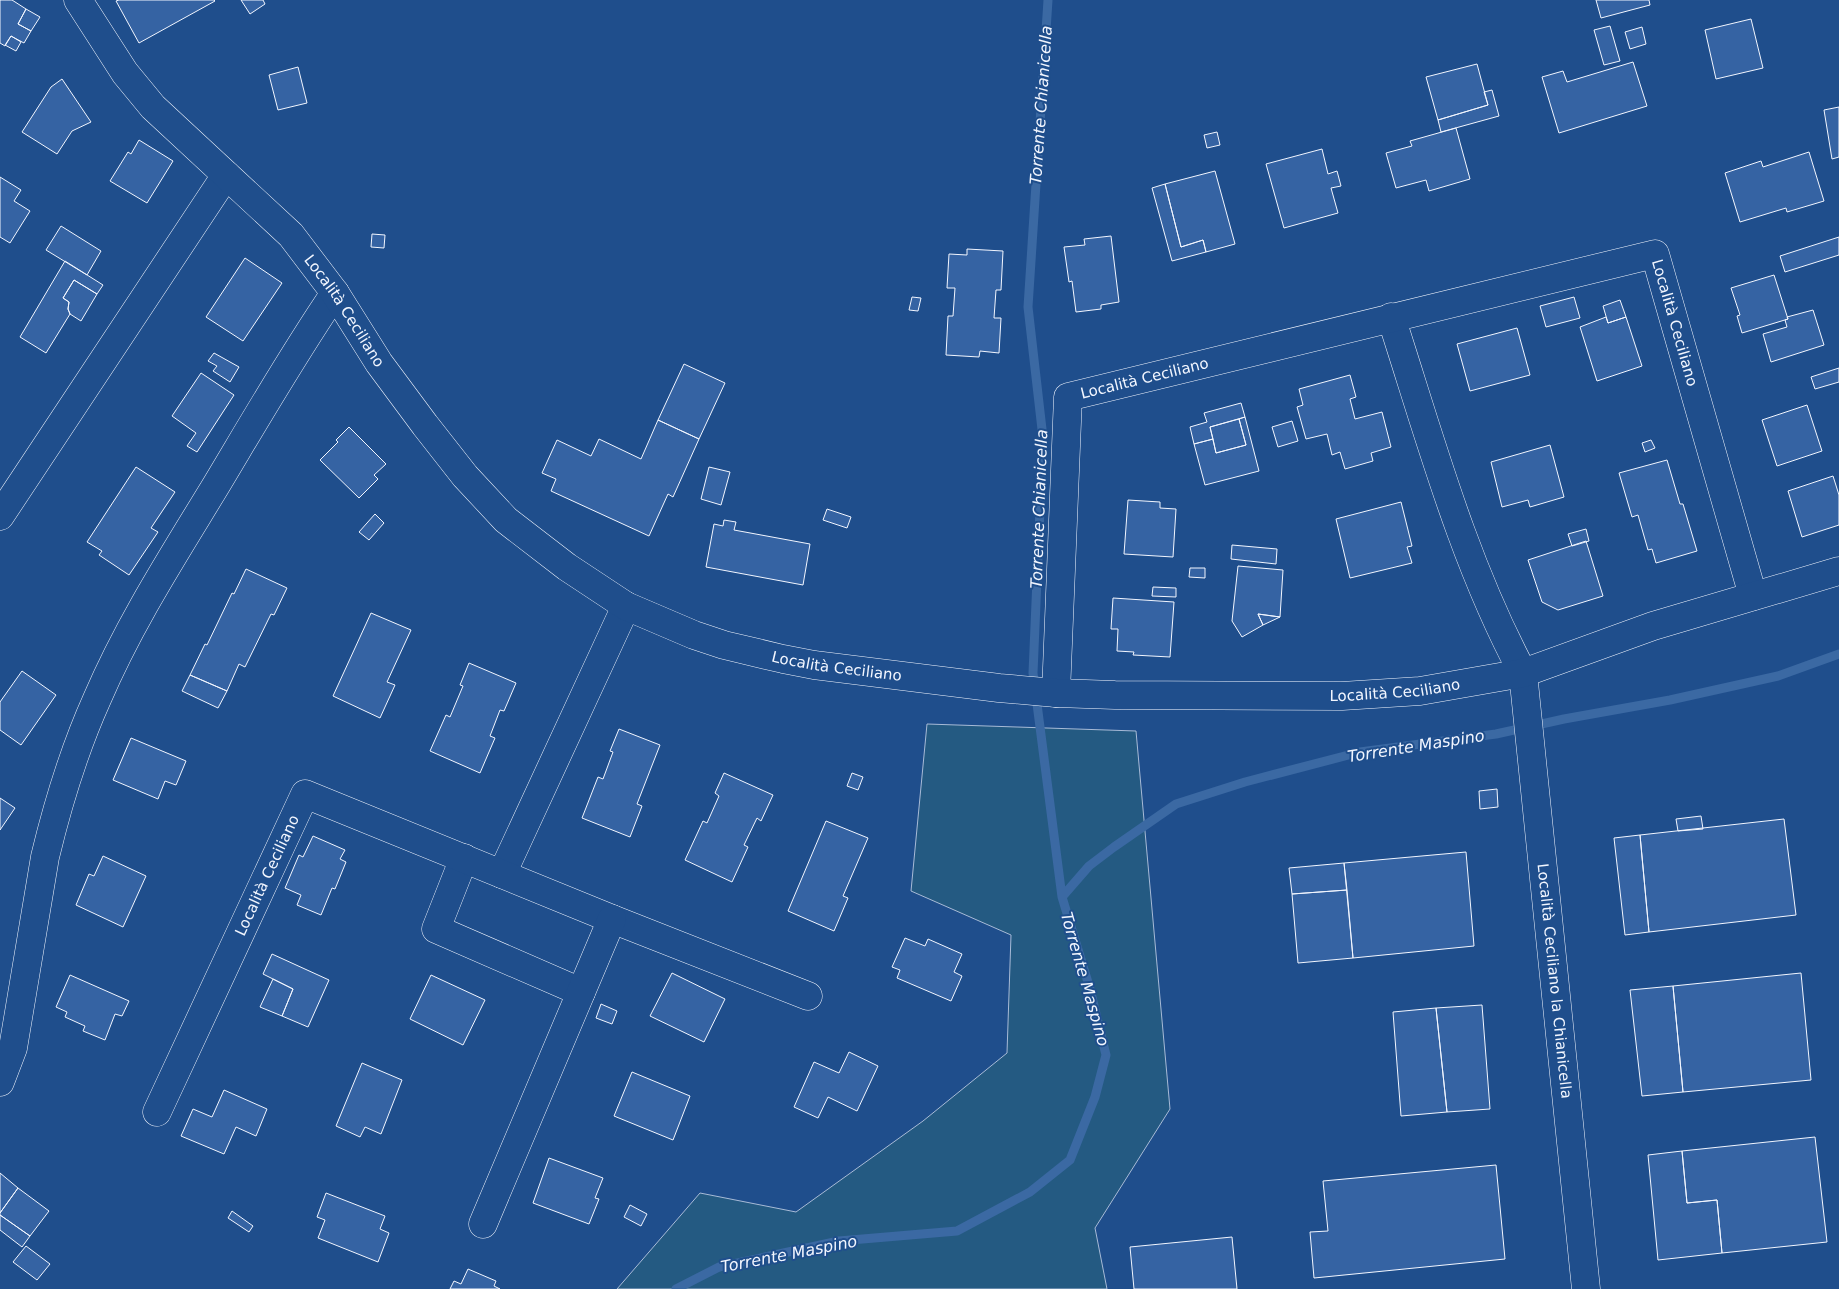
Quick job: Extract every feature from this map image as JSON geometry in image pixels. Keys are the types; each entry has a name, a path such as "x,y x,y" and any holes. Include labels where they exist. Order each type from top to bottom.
{"street":[{"name":"Località Ceciliano","path":"78,0 116,61 138,91 168,122 291,235 335,294 379,363 425,426 465,476 506,520 566,567 626,606 694,636 783,660 814,665 980,686 1056,693 1214,696 1380,695 1523,673 1653,626 1839,571"},
{"path":"0,516 226,175"},
{"name":"Località Ceciliano","path":"1056,693 1068,398 1655,254 1752,596"},
{"path":"0,1082 12,1048 45,857 76,749 97,698 122,645 150,594 304,339 335,294"},
{"path":"1392,317 1456,522 1477,577 1504,638 1523,673"},
{"path":"502,874 626,606"},
{"name":"Località Ceciliano la Chianicella","path":"1523,673 1586,1289"},
{"name":"Località Ceciliano","path":"157,1112 305,794 612,919 808,996"},
{"path":"464,858 436,929 581,992"},
{"path":"483,1224 612,919"}],"shaded area":[{"path":"927,724 1136,731 1170,1109 1095,1228 1107,1289 617,1289 700,1193 796,1212 923,1121 1007,1053 1011,935 911,891"}],"building":[{"path":"0,0 12,0 26,9 18,24 31,31 24,43 11,36 5,46 0,43"},
{"path":"241,0 263,0 265,4 250,14"},
{"path":"1596,0 1649,0 1650,5 1601,18"},
{"path":"116,1 215,1 139,43"},
{"path":"26,9 40,17 31,31 18,24"},
{"path":"1751,19 1763,68 1716,79 1705,30"},
{"path":"1610,26 1620,61 1604,65 1594,30"},
{"path":"1642,27 1646,44 1630,49 1625,32"},
{"path":"11,36 21,42 16,51 5,45"},
{"path":"1633,62 1647,106 1559,133 1542,77 1563,71 1567,82"},
{"path":"1477,64 1488,105 1438,120 1426,77"},
{"path":"298,67 307,103 278,110 269,75"},
{"path":"62,79 91,122 72,131 57,154 22,132 51,87"},
{"path":"1492,90 1499,116 1441,132 1438,120 1488,105 1484,92"},
{"path":"1839,107 1839,157 1832,159 1824,110"},
{"path":"1456,128 1470,179 1429,191 1426,180 1396,188 1386,153 1412,146 1410,141"},
{"path":"1217,132 1220,145 1207,148 1204,135"},
{"path":"139,140 173,161 147,203 110,181 128,152 131,154"},
{"path":"1322,149 1328,174 1337,171 1341,186 1331,188 1338,213 1284,228 1266,164"},
{"path":"1809,152 1824,201 1787,212 1786,208 1740,222 1725,173 1761,161 1763,167"},
{"path":"1215,171 1235,244 1206,252 1203,240 1181,247 1165,184"},
{"path":"0,177 21,190 14,201 30,211 10,243 0,237"},
{"path":"1165,184 1181,247 1203,240 1206,252 1172,261 1152,188"},
{"path":"61,226 101,251 87,275 46,250"},
{"path":"372,234 385,235 384,248 371,247"},
{"path":"1111,236 1119,302 1101,305 1101,309 1076,312 1072,281 1069,282 1064,247 1085,245 1084,239"},
{"path":"1839,237 1839,255 1785,272 1780,256"},
{"path":"967,249 1003,251 1001,290 996,290 994,318 1001,318 999,353 980,351 979,357 946,355 948,316 953,316 955,288 947,288 949,254 967,255"},
{"path":"245,258 282,283 243,341 206,317"},
{"path":"65,261 103,285 97,294 74,280 63,298 69,302 68,309 70,314 46,353 20,337"},
{"path":"1774,275 1788,319 1742,333 1737,316 1740,315 1731,288"},
{"path":"74,280 97,294 81,321 70,314 68,309 69,302 63,298"},
{"path":"912,297 921,298 918,311 909,310"},
{"path":"1574,297 1580,318 1546,327 1540,306"},
{"path":"1620,300 1626,317 1608,323 1603,306"},
{"path":"1813,310 1824,345 1771,362 1763,334 1787,327 1785,320 1788,319 1787,317"},
{"path":"1606,317 1608,323 1626,317 1642,366 1597,381 1580,327"},
{"path":"1517,328 1530,375 1470,391 1457,344"},
{"path":"214,353 239,367 230,382 213,371 217,366 208,361"},
{"path":"684,364 725,383 699,439 658,420"},
{"path":"1839,368 1839,382 1815,389 1811,377"},
{"path":"201,373 234,395 197,452 187,446 196,433 172,416"},
{"path":"1350,375 1356,397 1350,399 1355,419 1382,412 1391,447 1371,453 1373,461 1345,469 1340,452 1332,455 1327,434 1306,439 1297,407 1303,405 1299,389"},
{"path":"1241,403 1245,417 1210,427 1213,439 1194,444 1190,427 1207,422 1204,413"},
{"path":"1807,405 1822,451 1777,466 1762,420"},
{"path":"1245,417 1259,471 1205,485 1194,444 1213,439 1216,453 1246,445 1239,419"},
{"path":"1239,419 1246,445 1216,453 1210,427"},
{"path":"658,420 699,439 673,497 668,494 649,536 551,491 556,479 542,473 557,440 591,456 599,439 641,459"},
{"path":"1292,421 1298,441 1278,447 1272,427"},
{"path":"349,427 386,464 374,475 378,479 359,498 320,460 338,442 336,440"},
{"path":"1651,440 1655,448 1645,452 1642,443"},
{"path":"1550,445 1564,497 1530,507 1528,500 1502,507 1491,462"},
{"path":"1667,460 1697,551 1656,563 1652,549 1648,550 1638,515 1632,517 1619,473"},
{"path":"136,467 175,492 151,528 158,532 129,575 99,555 102,551 87,542"},
{"path":"709,467 730,472 721,505 701,499"},
{"path":"1833,476 1839,495 1839,525 1802,537 1788,491"},
{"path":"1128,500 1160,502 1160,508 1176,509 1173,557 1124,554"},
{"path":"1401,502 1412,546 1407,547 1412,563 1350,578 1336,519"},
{"path":"827,509 851,517 847,528 823,520"},
{"path":"375,514 384,523 369,540 359,532"},
{"path":"724,520 736,522 734,530 810,544 803,585 706,567 714,524 723,526"},
{"path":"1586,529 1589,541 1572,546 1568,534"},
{"path":"1586,541 1603,596 1558,610 1542,602 1528,560"},
{"path":"1232,545 1277,549 1276,564 1231,559"},
{"path":"1238,566 1283,570 1280,617 1258,614 1263,625 1242,637 1232,621"},
{"path":"1190,568 1205,568 1205,578 1189,577"},
{"path":"246,569 287,588 274,615 271,614 245,667 239,664 227,691 190,675"},
{"path":"1153,587 1176,588 1176,597 1152,596"},
{"path":"1113,598 1174,602 1170,657 1133,655 1134,652 1117,651 1118,629 1111,629"},
{"path":"371,613 411,630 387,682 395,685 380,718 333,696"},
{"path":"1258,614 1280,617 1263,625"},
{"path":"469,663 516,683 504,711 500,710 490,736 495,738 480,773 430,751 446,715 450,717 463,686 460,685"},
{"path":"22,671 56,695 21,745 0,730 0,702"},
{"path":"190,675 227,691 218,708 182,691"},
{"path":"619,729 660,745 637,804 642,806 630,837 582,818 598,777 603,779 613,752 610,751"},
{"path":"131,738 186,761 176,785 165,781 158,799 113,780"},
{"path":"724,773 773,795 761,821 757,818 744,845 748,847 732,882 685,860 703,821 707,823 719,796 715,793"},
{"path":"852,773 863,777 858,790 847,786"},
{"path":"1497,789 1498,807 1480,809 1479,791"},
{"path":"0,798 15,808 0,830"},
{"path":"1701,816 1703,829 1678,831 1676,819"},
{"path":"1784,819 1796,915 1649,932 1640,835"},
{"path":"826,821 868,838 843,896 848,898 834,931 788,911"},
{"path":"1640,835 1649,932 1625,935 1614,838"},
{"path":"313,836 345,850 340,859 346,862 335,889 332,888 321,915 297,905 301,895 285,888 299,855 303,857"},
{"path":"1466,852 1474,946 1353,958 1344,863"},
{"path":"103,856 146,876 123,927 76,905 89,874 94,876"},
{"path":"1344,863 1347,890 1292,894 1289,868"},
{"path":"1347,890 1353,958 1298,963 1292,894"},
{"path":"905,938 925,946 928,939 962,954 954,972 962,976 951,1001 897,978 900,970 892,967"},
{"path":"272,954 329,980 308,1027 282,1016 293,989 263,974"},
{"path":"672,973 725,999 704,1042 650,1016"},
{"path":"1801,973 1811,1080 1683,1092 1673,986"},
{"path":"70,975 129,1001 122,1016 115,1014 105,1040 83,1031 85,1026 65,1017 67,1012 56,1007"},
{"path":"431,975 485,1000 463,1045 410,1019"},
{"path":"273,979 293,989 282,1016 260,1007"},
{"path":"1673,986 1683,1092 1642,1096 1630,990"},
{"path":"601,1004 617,1011 612,1024 596,1018"},
{"path":"1482,1005 1490,1109 1447,1112 1436,1008"},
{"path":"1436,1008 1447,1112 1401,1116 1393,1012"},
{"path":"849,1052 878,1066 857,1111 828,1097 818,1118 794,1107 814,1062 839,1073"},
{"path":"362,1063 402,1080 381,1134 365,1127 360,1137 336,1126"},
{"path":"632,1072 690,1096 673,1140 614,1116"},
{"path":"224,1090 267,1109 256,1136 236,1127 224,1154 181,1136 193,1109 212,1117"},
{"path":"1815,1137 1827,1242 1722,1253 1717,1200 1687,1203 1682,1151"},
{"path":"1682,1151 1687,1203 1717,1200 1722,1253 1658,1260 1648,1155"},
{"path":"549,1158 603,1178 595,1198 599,1199 589,1224 533,1203"},
{"path":"1496,1165 1505,1259 1314,1278 1310,1232 1328,1231 1323,1181"},
{"path":"0,1173 18,1188 0,1213"},
{"path":"18,1188 49,1211 30,1236 0,1215"},
{"path":"326,1193 385,1216 380,1229 389,1233 378,1262 318,1238 325,1220 317,1217"},
{"path":"630,1205 647,1214 641,1226 624,1217"},
{"path":"232,1211 253,1226 249,1232 228,1218"},
{"path":"0,1215 30,1236 22,1247 0,1230"},
{"path":"1232,1237 1237,1289 1134,1289 1130,1247"},
{"path":"26,1246 50,1264 37,1280 13,1262"},
{"path":"468,1269 496,1281 494,1286 500,1289 450,1289 454,1281 461,1284"}],"waterway":[{"name":"Torrente Chianicella","path":"676,1289 719,1267 839,1241 957,1231 1030,1192 1070,1160 1095,1097 1106,1055 1090,989 1062,897 1033,673 1043,438 1028,307 1048,0"},
{"name":"Torrente Maspino","path":"1062,897 1089,866 1176,804 1245,782 1360,752 1496,734 1564,719 1670,700 1778,676 1839,654"}]}
